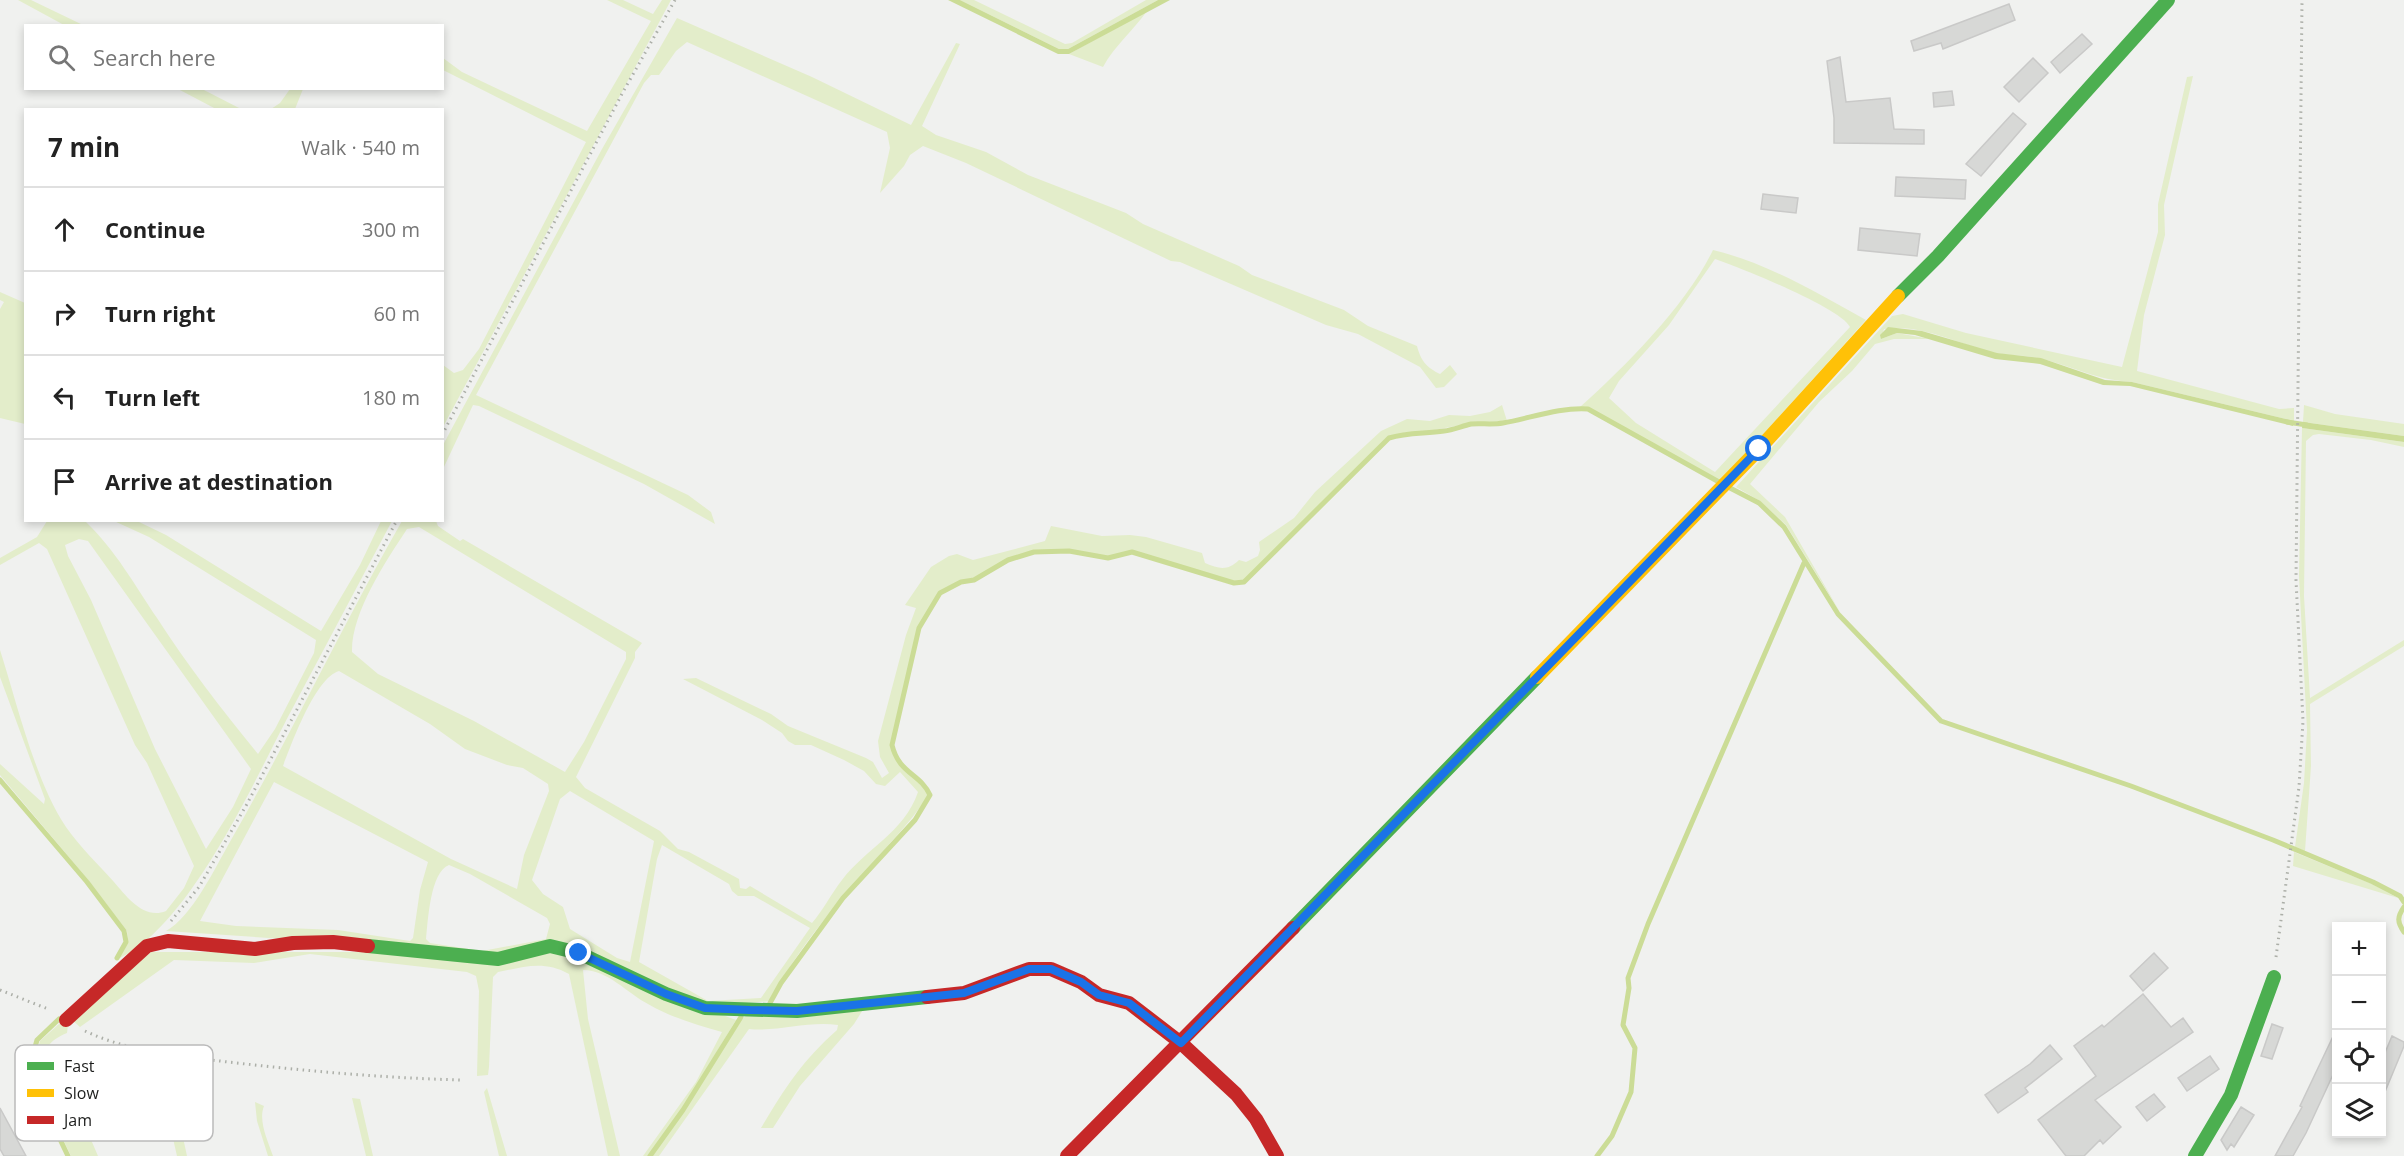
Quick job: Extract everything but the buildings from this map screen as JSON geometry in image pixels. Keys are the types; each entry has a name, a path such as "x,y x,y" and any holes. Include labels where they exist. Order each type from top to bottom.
{"street":[{"path":"1067,1156 1181,1043 1759,449 1880,315 1938,256 2168,0"},
{"path":"60,1016 147,946 168,941 255,949 294,942 333,942 498,959 550,946 579,953 666,994 705,1008 797,1011 964,993 1029,969 1051,969 1081,982 1099,995 1129,1003 1181,1043 1236,1094 1256,1119 1277,1156"},
{"path":"2195,1156 2231,1095 2274,977"}],"path":[{"path":"444,431 623,92 675,0"},
{"path":"2274,977 2291,843 2303,721 2296,580 2302,0"},
{"path":"169,924 199,887 242,813 396,522"},
{"path":"0,990 60,1016 80,1029 117,1045"},
{"path":"213,1060 370,1077 462,1080"}],"shaded area":[{"path":"18,0 31,0 81,24 62,24"},
{"path":"607,0 623,0 653,14 662,0 671,0 444,425 444,366 454,373 463,370 479,349 586,142 444,71 444,59 462,72 587,131 651,21"},
{"path":"948,0 960,0 1059,49 1068,49 1158,0 1170,0 1069,54 1058,54"},
{"path":"960,0 974,0 1065,44 1072,43 1146,0 1158,0 1068,49 1059,49"},
{"path":"1147,11 1103,67 1069,54"},
{"path":"677,18 812,77 911,125 956,43 960,44 922,126 936,135 986,152 1028,175 1126,213 1143,224 1239,266 1252,275 1344,310 1368,326 1417,346 1425,363 1440,374 1450,365 1457,374 1444,387 1436,388 1420,367 1358,334 1326,325 1180,262 1171,261 966,163 923,146 910,155 904,166 880,193 890,148 887,132 687,42 676,51 659,75 651,75 644,83 476,395 688,495 711,512 715,524 644,484 479,406 473,405 444,467 444,443 602,149"},
{"path":"2193,76 2164,205 2165,235 2144,315 2137,371 2279,409 2294,408 2294,421 2132,382 2107,379 2042,359 1996,353 1926,332 1898,328 1884,329 1881,339 1897,333 1930,339 1894,339 1875,344 1852,371 1819,402 1750,484 1785,517 1840,612 1786,525 1760,501 1736,487 1892,316 1903,314 1966,333 2122,367 2158,232 2158,204 2187,77"},
{"path":"180,90 204,90 239,108 214,108"},
{"path":"289,90 303,90 295,108 272,108 280,103"},
{"path":"1713,250 1753,263 1792,280 1866,320 1721,481 1589,408 1580,407 1654,334 1702,271","holes":["1715,259 1810,299 1843,319 1850,327 1715,472 1636,423 1609,398 1619,381 1669,325"]},
{"path":"0,292 24,303 24,424 0,418 0,309 4,302 0,300"},
{"path":"1888,327 1922,331 1997,353 2041,358 2105,380 2132,382 2294,421 2293,426 2130,386 2103,385 2040,364 1995,359 1915,335 1897,333 1881,339 1880,335"},
{"path":"1502,405 1507,421 1471,423 1424,432 1407,432 1389,437 1244,581 1234,582 1132,551 1108,557 1069,550 1034,551 1007,559 974,579 939,592 918,628 891,745 898,762 929,794 911,819 805,944 771,1001 706,1006 589,951 505,954 166,931 185,915 210,877 275,761 358,600 401,522 436,522 438,526 460,541 463,539 642,643 635,652 635,658 576,777 585,788 660,831 678,849 689,852 739,879 740,888 746,889 750,886 812,923 851,869 903,819 918,792 900,772 885,786 876,784 864,771 844,760 811,745 795,745 762,720 683,679 696,678 771,714 788,726 866,758 873,762 882,778 889,773 880,757 878,741 906,635 916,608 905,605 931,567 957,554 973,560 1045,541 1051,526 1102,536 1146,537 1202,553 1205,563 1219,568 1235,564 1239,560 1246,562 1258,556 1259,542 1294,518 1315,492 1381,431 1407,419 1430,421 1449,415 1470,416 1490,412","holes":["419,527 626,652 626,659 584,742 565,772 474,721 378,674 352,652 357,621 371,588 407,529","339,671 430,724 465,749 507,765 523,768 548,784 549,791 524,855 517,889 451,859 283,766 305,713 321,686 330,676","274,782 428,862 420,890 413,938 410,941 338,930 236,926 200,921","570,791 654,841 630,962 617,958 570,929 563,907 543,894 532,880 560,799","662,845 729,884 738,896 754,896 810,928 761,998 708,1001 639,962 657,859","449,865 470,874 547,918 550,924 546,939 482,951 430,943 426,939 431,898 443,869"]},
{"path":"2304,405 2335,414 2404,424 2404,436 2303,422"},
{"path":"2303,422 2404,436 2404,442 2302,428"},
{"path":"2302,428 2404,442 2404,447 2371,440 2319,434 2313,435 2306,441 2304,596 2310,698 2404,640 2404,646 2310,704 2311,766 2305,851 2295,847 2304,783 2307,730 2299,576"},
{"path":"46,522 86,522 107,544 193,671 258,754 275,729 314,653 316,640 149,537 116,522 139,522 166,535 321,631 360,565 381,522 391,522 217,850 170,916 145,942 118,959 128,943 127,931 89,881 0,775 0,764 44,804 45,799 0,677 0,650 45,787 66,827 83,848 130,900 143,910 150,912 166,911 184,888 194,866 147,763 135,745 47,549 39,543 0,565 0,558 37,537","holes":["79,539 88,541 251,769 233,807 206,849 155,749 65,545"]},
{"path":"2294,852 2372,884 2398,898 2293,866"},
{"path":"151,952 553,952 736,1020 682,1109 648,1156 643,1156 696,1082 722,1032 656,1009 609,978 583,970 588,1019 620,1156 608,1156 569,974 542,966 498,972 493,977 488,1075 477,1076 479,991 476,976 467,972 310,954 254,963 174,960 80,1027 71,1019"},
{"path":"864,1008 854,1024 800,1086 773,1128 761,1128 795,1076 837,1030 838,1025 815,1024 760,1030 749,1029 659,1156 652,1156 684,1111 739,1022 748,1014"},
{"path":"59,1024 68,1025 67,1033 50,1045 39,1045 40,1041"},
{"path":"487,1088 507,1156 499,1156 484,1092"},
{"path":"352,1098 360,1099 373,1156 366,1156"},
{"path":"255,1102 264,1106 263,1124 273,1156 268,1156 257,1121"},
{"path":"64,1141 92,1141 98,1156 71,1156"},
{"path":"174,1141 184,1141 187,1156 177,1156"}],"waterway":[{"path":"770,1003 781,983 843,898 915,820 930,795 921,782 899,762 892,745 919,628 940,593 961,582 974,580 1008,560 1034,552 1069,551 1108,558 1132,552 1234,583 1244,582 1389,438 1447,430 1471,424 1503,423 1567,410 1588,409 1719,482"},
{"path":"2287,422 2307,425"},
{"path":"1730,488 1759,503 1784,527 1838,614 1941,721 2131,786 2273,840 2373,882 2400,896 2404,902"},
{"path":"1597,1156 1612,1136 1631,1092 1635,1048 1623,1025 1629,988 1628,978 1648,924 1804,563"},
{"path":"0,780 87,882 124,931 126,942 117,958"},
{"path":"2404,907 2399,919 2404,932"},
{"path":"650,1156 683,1110 741,1017"},
{"path":"36,1045 37,1040 59,1019"},
{"path":"61,1141 68,1156"}],"traffic: fast":[{"path":"1898,296 1938,256 2168,0"},
{"path":"1293,928 1537,677"},
{"path":"368,946 498,959 550,946 579,953 666,994 705,1008 797,1011 927,997"},
{"path":"2195,1156 2231,1095 2274,977"}],"traffic: slow":[{"path":"1537,677 1759,449 1898,296"}],"traffic: jam":[{"path":"1067,1156 1293,928"},
{"path":"66,1020 147,946 168,941 255,949 293,943 333,942 368,946"},
{"path":"927,997 964,993 1029,969 1051,969 1081,982 1099,995 1129,1003 1181,1043 1236,1094 1256,1119 1277,1156"}],"route":[{"path":"579,953 666,994 705,1008 750,1010 797,1011 964,993 1029,969 1051,969 1081,982 1099,995 1129,1003 1181,1043 1759,449"}]}
